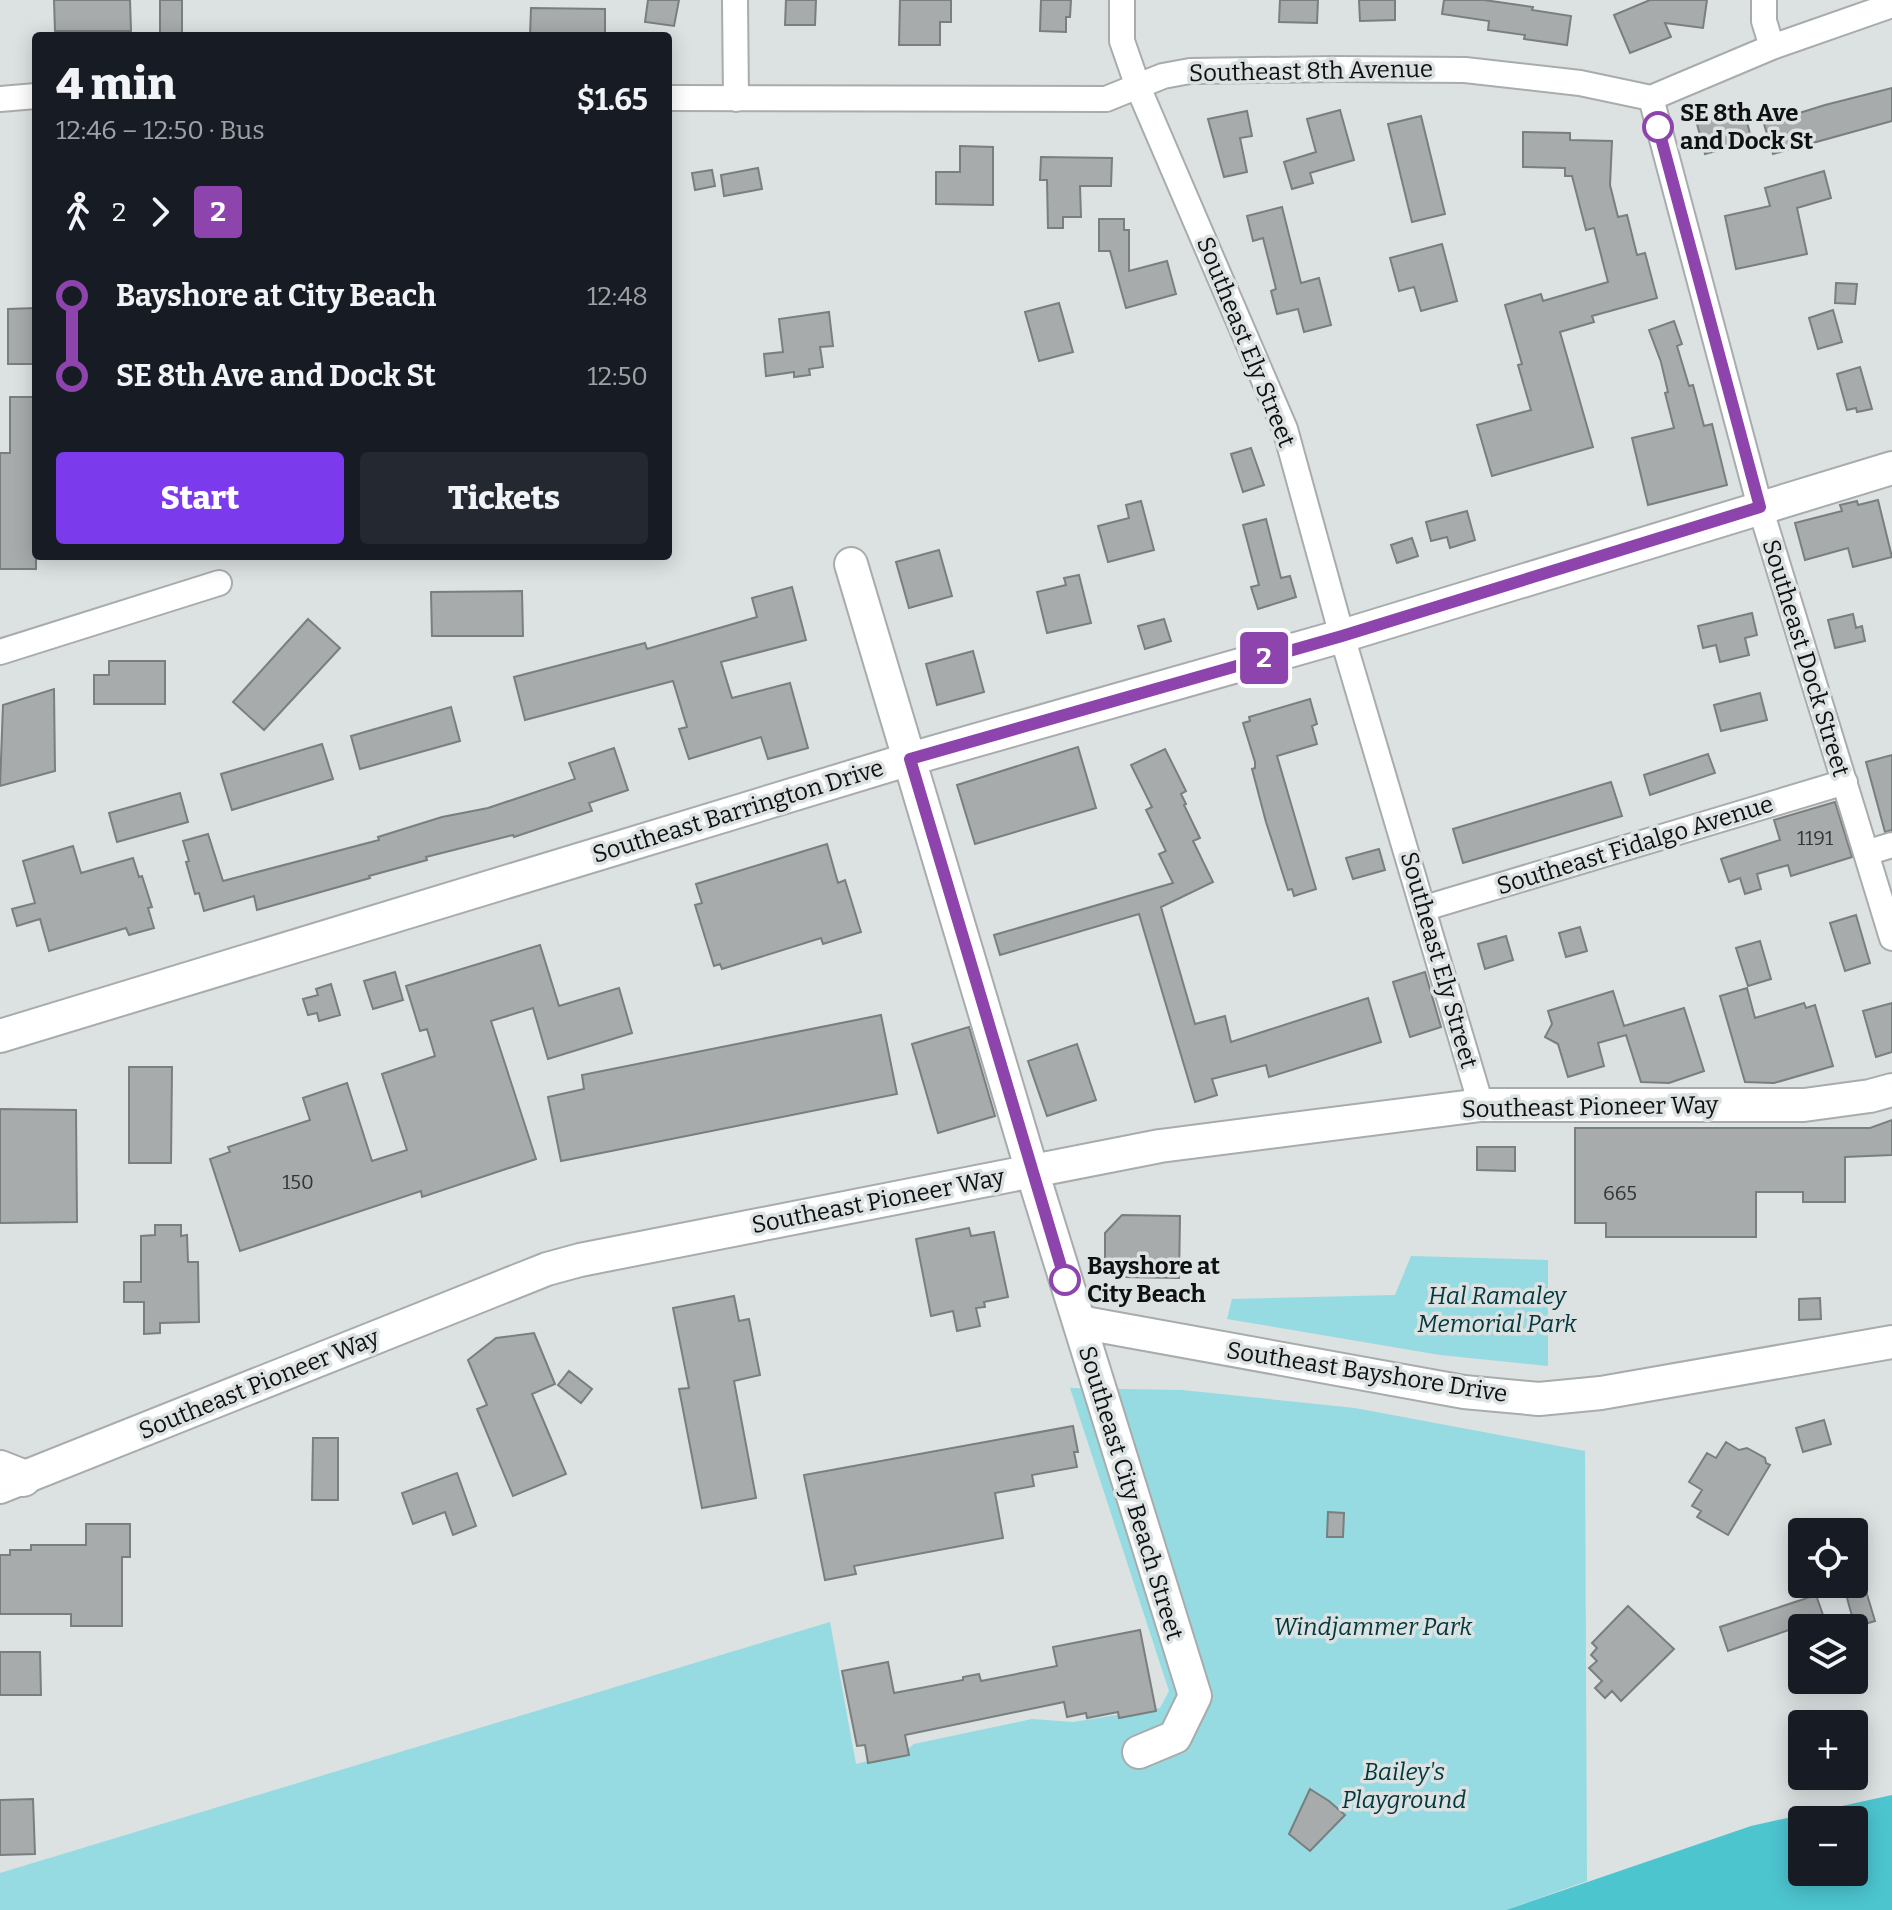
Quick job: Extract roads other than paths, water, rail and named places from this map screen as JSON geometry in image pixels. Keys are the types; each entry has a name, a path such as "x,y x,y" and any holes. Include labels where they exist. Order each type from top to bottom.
{"street":[{"path":"735,0 736,99"},
{"name":"Southeast Ely Street","path":"1122,0 1122,41 1138,87 1285,429 1342,636 1481,1105"},
{"path":"1764,0 1764,21 1772,47"},
{"path":"1651,98 1772,47 1892,5"},
{"name":"Southeast 8th Avenue","path":"672,98 1106,99 1163,76 1190,71 1465,70 1580,83 1651,98"},
{"path":"0,99 32,96"},
{"name":"Southeast Dock Street","path":"1651,98 1760,507 1892,938"},
{"name":"Southeast Barrington Drive","path":"0,1036 910,759 1342,636 1892,468"},
{"name":"Southeast City Beach Street","path":"851,564 1032,1171 1195,1696 1175,1737 1139,1752"},
{"path":"0,652 219,583"},
{"name":"Southeast Fidalgo Avenue","path":"1425,908 1845,782"},
{"path":"1866,853 1892,845"},
{"name":"Southeast Pioneer Way","path":"8,1478 547,1269 580,1260 1160,1146 1481,1105 1804,1105 1892,1090"},
{"name":"Southeast Bayshore Drive","path":"1079,1322 1464,1392 1539,1399 1601,1393 1892,1342"}],"place":[{"name":"SE 8th Ave and Dock St","path":"1658,127"},
{"name":"Bayshore at City Beach","path":"1065,1280"}],"park label":[{"name":"Hal Ramaley Memorial Park","path":"1497,1310"},
{"name":"Windjammer Park","path":"1373,1627"},
{"name":"Bailey's Playground","path":"1404,1786"}]}
